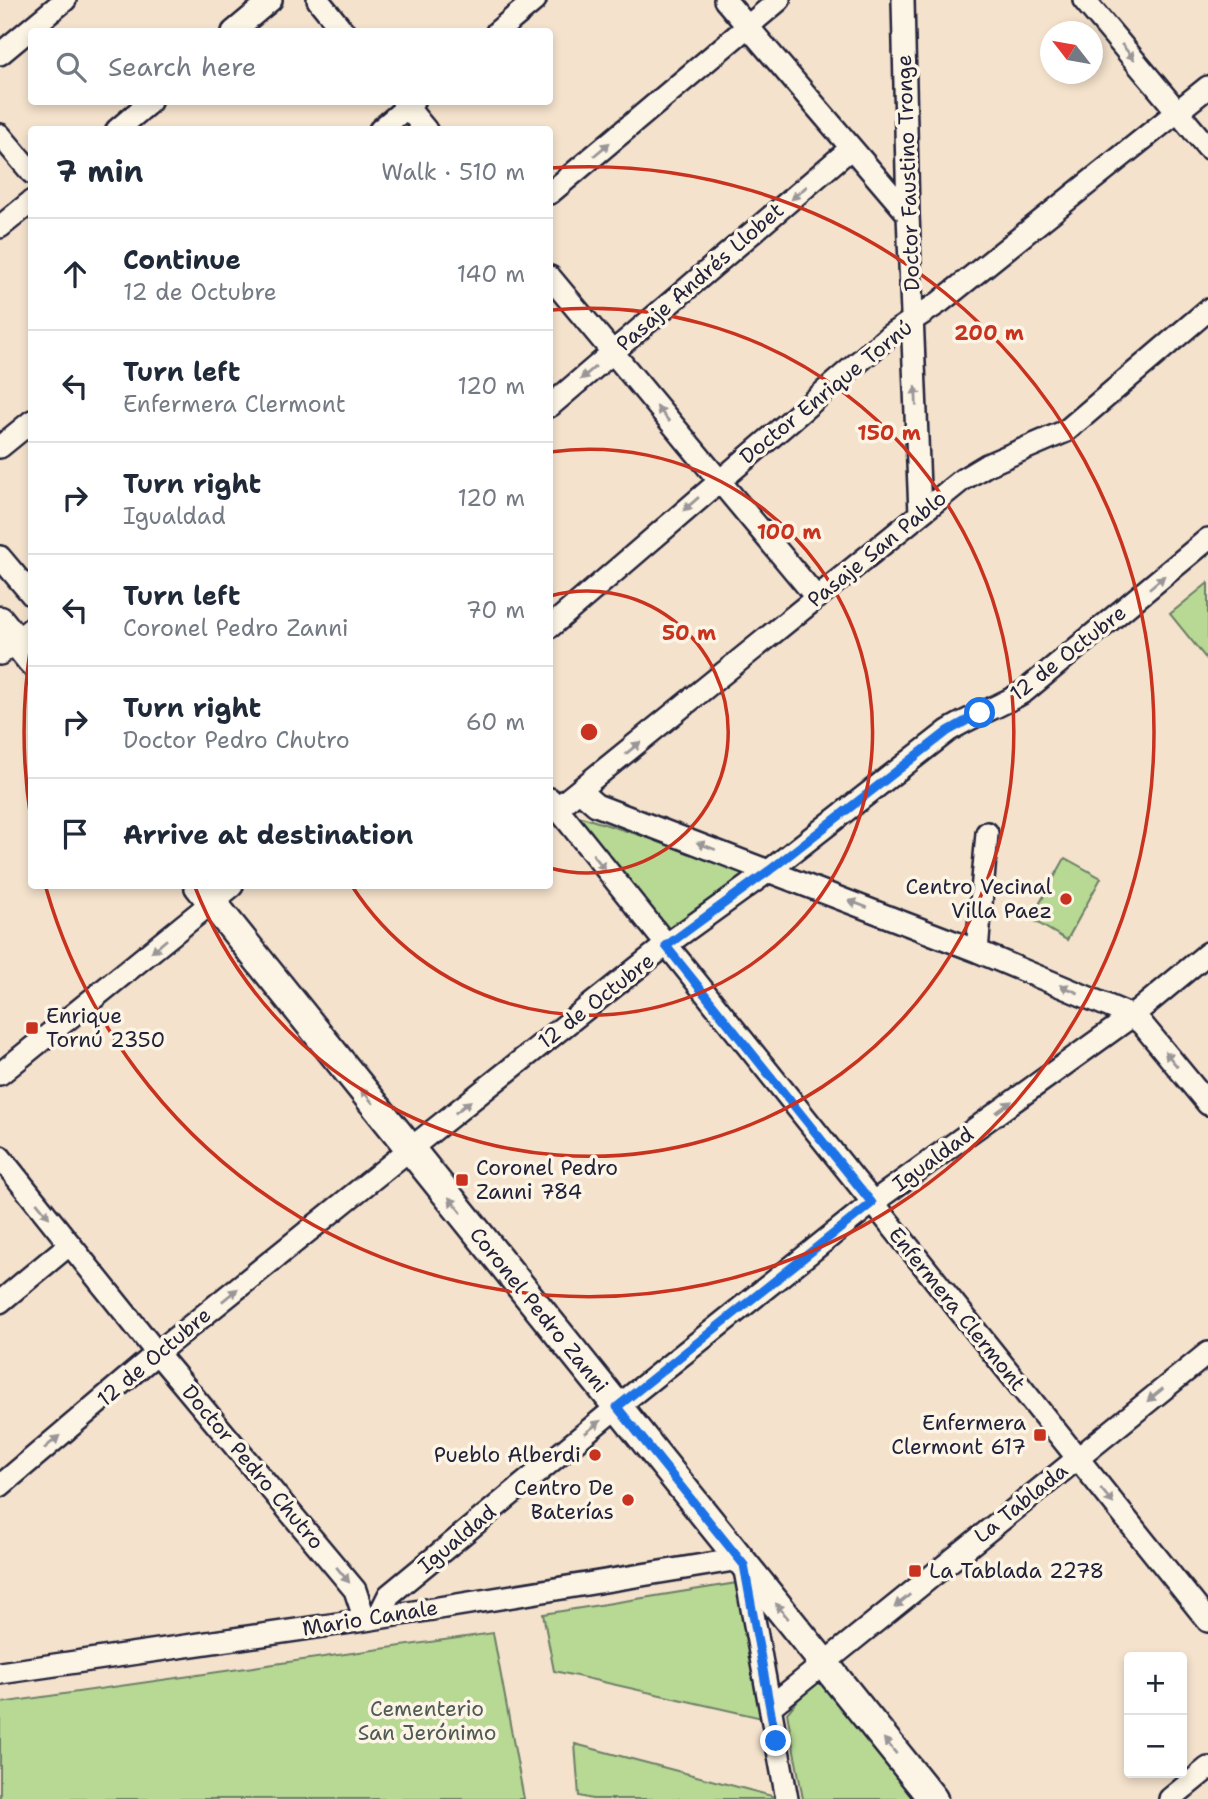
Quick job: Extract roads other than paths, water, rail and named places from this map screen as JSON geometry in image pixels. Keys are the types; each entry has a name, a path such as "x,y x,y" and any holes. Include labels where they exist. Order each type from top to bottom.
{"main road":[{"name":"Coronel Pedro Zanni","path":"214,891 410,1149 933,1799"}],"street":[{"path":"31,28 65,0"},
{"path":"238,28 271,0"},
{"path":"318,0 341,28"},
{"path":"502,28 535,0"},
{"path":"725,0 908,214"},
{"path":"553,190 779,0"},
{"name":"Doctor Faustino Tronge","path":"903,0 920,513"},
{"path":"1084,0 1208,148"},
{"path":"0,54 28,31"},
{"name":"Doctor Enrique Tornú","path":"553,624 890,335 940,302 1208,87"},
{"path":"122,126 146,105"},
{"path":"384,126 406,105"},
{"path":"409,105 423,126"},
{"path":"0,135 28,168"},
{"name":"Pasaje Andrés Llobet","path":"553,403 850,149"},
{"path":"0,227 28,204"},
{"path":"553,281 817,598"},
{"name":"Pasaje San Pablo","path":"553,804 580,791 962,480 987,465 1066,432 1208,310"},
{"path":"0,447 28,424"},
{"name":"12 de Octubre","path":"0,1486 157,1353 666,946 770,870 948,731 967,718 1026,691 1208,539"},
{"path":"0,557 28,590"},
{"path":"580,791 596,805 977,951 1132,1016 1142,1024 1208,1104"},
{"name":"Enfermera Clermont","path":"553,804 1208,1621"},
{"path":"977,951 987,832"},
{"path":"0,1074 214,891"},
{"name":"Igualdad","path":"371,1618 389,1595 617,1407 872,1203 1132,1016 1208,953"},
{"name":"Doctor Pedro Chutro","path":"0,1157 157,1353 355,1590 371,1618"},
{"path":"0,1302 70,1244"},
{"name":"La Tablada","path":"770,1707 1208,1353"},
{"path":"742,1562 787,1799"},
{"name":"Mario Canale","path":"0,1673 742,1562"},
{"path":"1170,1799 1208,1768"}],"place":[{"name":"Centro Vecinal Villa Paez","path":"1066,899"},
{"name":"Enrique Tornú 2350","path":"32,1028"},
{"name":"Coronel Pedro Zanni 784","path":"462,1180"},
{"name":"Enfermera Clermont 617","path":"1040,1435"},
{"name":"Pueblo Alberdi","path":"595,1455"},
{"name":"Centro De Baterías","path":"628,1500"},
{"name":"La Tablada 2278","path":"915,1571"}],"park label":[{"name":"Cementerio San Jerónimo","path":"427,1721"}]}
